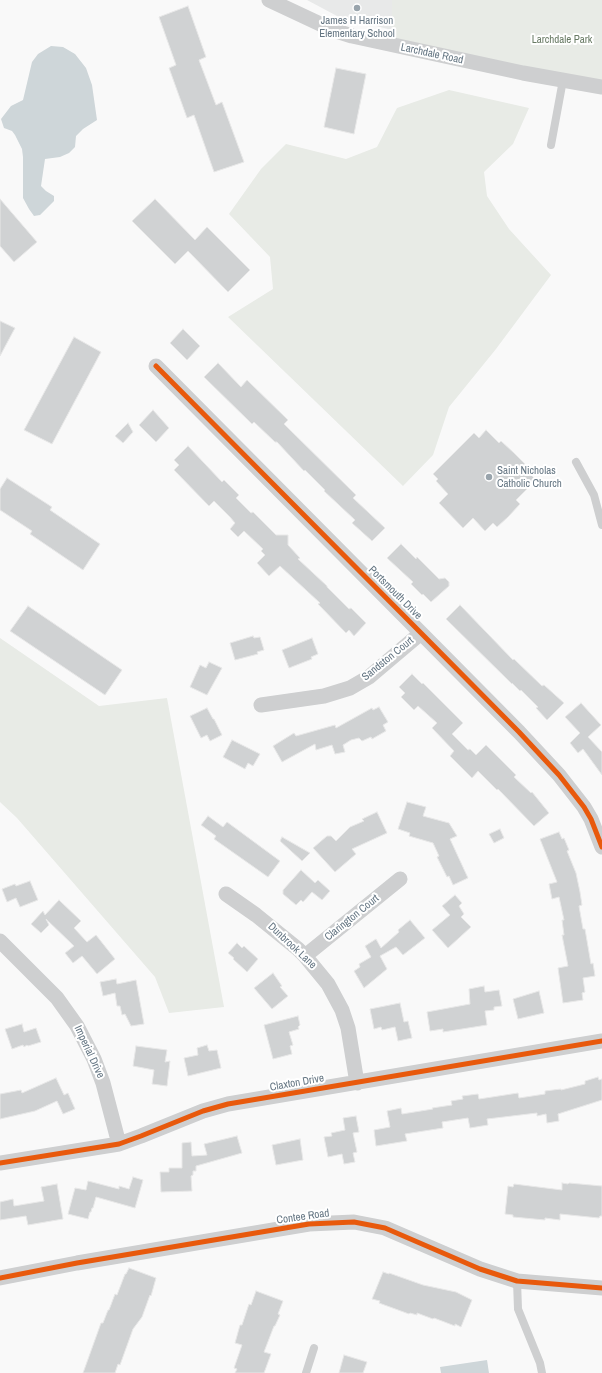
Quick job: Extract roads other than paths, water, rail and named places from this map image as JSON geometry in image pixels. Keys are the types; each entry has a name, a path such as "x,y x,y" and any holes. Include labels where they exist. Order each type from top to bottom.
{"street":[{"name":"Larchdale Road","path":"269,0 333,30 352,36 416,51 602,87"},
{"name":"Portsmouth Drive","path":"156,366 519,732 559,775 584,807 591,819 602,847"},
{"name":"Sandston Court","path":"260,705 324,696 350,688 368,677 421,633"},
{"name":"Clarington Court","path":"305,956 400,879"},
{"name":"Dunbrook Lane","path":"226,894 256,915 305,956 328,984 342,1010 348,1028 357,1083"},
{"name":"Imperial Drive","path":"0,941 57,998 87,1042 101,1077 119,1144"},
{"name":"Claxton Drive","path":"0,1163 119,1144 203,1111 228,1104 602,1041"},
{"name":"Contee Road","path":"0,1278 77,1263 309,1224 346,1222 369,1224 385,1228 480,1269 517,1281 602,1288"}],"lane":[{"path":"551,145 563,80"},
{"path":"576,462 594,495 602,525"},
{"path":"517,1281 518,1308 540,1363 542,1373"},
{"path":"306,1373 314,1348"}],"place":[{"name":"James H Harrison Elementary School","path":"357,8"},
{"name":"Saint Nicholas Catholic Church","path":"489,477"}],"park label":[{"name":"Larchdale Park","path":"562,40"}]}
